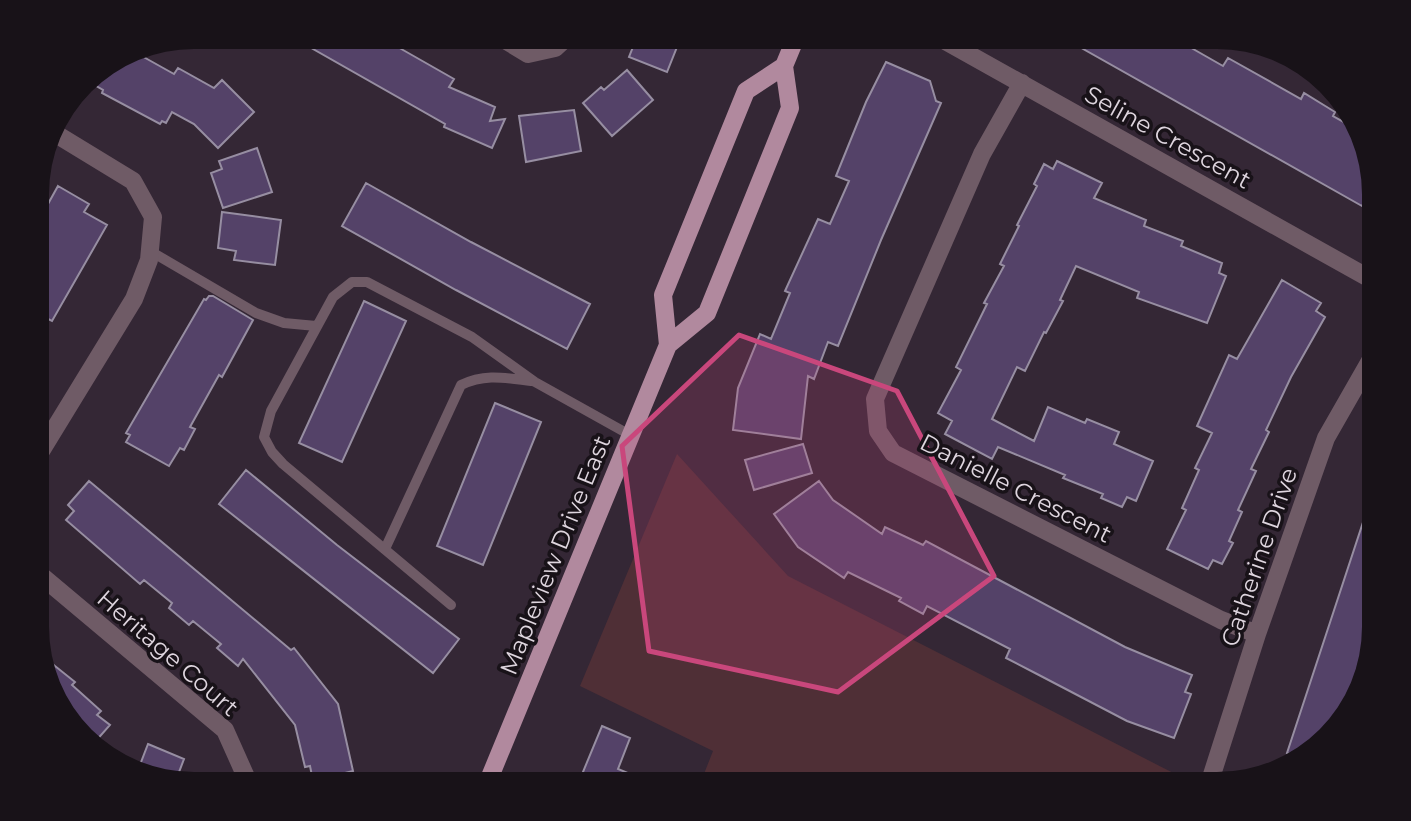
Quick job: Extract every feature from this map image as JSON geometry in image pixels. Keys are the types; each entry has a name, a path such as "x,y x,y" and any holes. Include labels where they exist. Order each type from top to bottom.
{"main road":[{"path":"784,66 791,49"},
{"name":"Mapleview Drive East","path":"492,772 668,345 663,295 746,91 784,66 790,108 707,313 668,345"}],"street":[{"path":"520,49 528,54 550,49"},
{"name":"Seline Crescent","path":"960,49 1362,274"},
{"name":"Danielle Crescent","path":"1022,83 982,154 876,399 878,431 893,453 1221,620 1258,634"},
{"path":"49,438 134,299 150,251 153,218 133,181 61,137"},
{"name":"Catherine Drive","path":"1213,772 1326,438 1362,375"},
{"name":"Heritage Court","path":"49,581 225,730 244,772"}],"lane":[{"path":"150,251 256,313 284,323 316,326"},
{"path":"452,605 283,464 264,437 271,411 316,326 333,297 342,288 352,282 367,282 472,337 535,382 631,435"},
{"path":"385,549 461,385 491,376 535,382"}],"highlighted area":[{"path":"739,335 897,391 994,576 838,692 649,651 622,446"}],"shaded area":[{"path":"677,454 788,576 1171,772 705,772 713,751 580,686"}],"building":[{"path":"313,49 401,49 454,79 449,87 495,107 490,121 505,119 492,148 444,127 445,124"},
{"path":"632,49 676,49 667,72 629,57"},
{"path":"1083,49 1193,49 1223,66 1228,58 1301,99 1304,93 1335,112 1333,116 1343,122 1357,156 1362,184 1362,206"},
{"path":"145,58 174,74 178,68 214,88 222,80 254,112 218,148 194,124 172,112 166,123 162,121 160,124 102,93 103,90 97,86 113,73"},
{"path":"886,62 930,81 936,101 941,103 838,346 828,342 814,379 808,376 801,439 733,430 738,388 760,334 771,339 790,293 785,291 818,219 830,224 849,181 836,176 866,102"},
{"path":"627,70 653,100 612,136 583,103 601,87 604,90"},
{"path":"574,110 581,151 526,162 519,116"},
{"path":"257,148 272,192 223,208 211,173 222,169 219,161"},
{"path":"1057,161 1102,183 1094,198 1146,220 1144,226 1183,241 1181,246 1222,263 1219,273 1226,276 1207,323 1137,298 1139,292 1076,266 1060,300 1063,301 1046,333 1044,332 1025,371 1017,367 992,419 1034,441 1048,407 1085,423 1087,419 1119,432 1114,444 1153,461 1136,501 1127,497 1122,507 1101,498 1103,494 1063,478 1065,475 998,447 992,459 945,434 952,421 938,413 961,370 956,367 987,304 984,303 1004,266 1000,264 1037,186 1034,184 1044,164 1053,169"},
{"path":"366,183 590,304 567,349 342,226"},
{"path":"58,186 89,204 84,212 107,225 52,321 49,320 49,202"},
{"path":"222,212 281,220 275,265 234,260 236,251 218,248"},
{"path":"1282,280 1321,303 1316,311 1325,317 1291,377 1266,430 1269,432 1251,469 1256,471 1238,510 1242,512 1229,541 1233,543 1222,564 1213,560 1208,569 1167,549 1186,510 1182,508 1199,470 1195,468 1212,433 1197,426 1229,355 1237,359"},
{"path":"209,296 253,320 222,377 219,375 190,427 195,429 184,450 180,448 169,466 126,442 130,435 126,433 204,299"},
{"path":"364,301 406,321 342,462 299,443"},
{"path":"495,403 541,422 483,565 437,546"},
{"path":"803,444 812,473 754,490 745,460"},
{"path":"246,470 337,545 459,639 433,673 219,504"},
{"path":"89,481 291,650 294,648 338,704 353,771 311,772 310,766 305,767 295,725 243,659 238,666 217,648 221,644 193,621 189,625 169,608 172,603 144,580 140,584 66,520 74,511 68,505"},
{"path":"819,481 833,500 882,534 885,527 923,545 926,541 1125,647 1192,675 1185,692 1191,694 1174,738 1127,721 1006,658 1010,649 927,606 923,614 899,601 901,598 848,572 844,578 798,547 774,514"},
{"path":"1362,525 1362,637 1357,665 1338,708 1313,736 1287,753"},
{"path":"54,665 75,682 72,685 101,711 97,715 110,725 100,737 91,730 73,708"},
{"path":"602,726 630,738 618,769 625,772 583,772"},
{"path":"148,744 184,759 179,771 141,762"}]}
